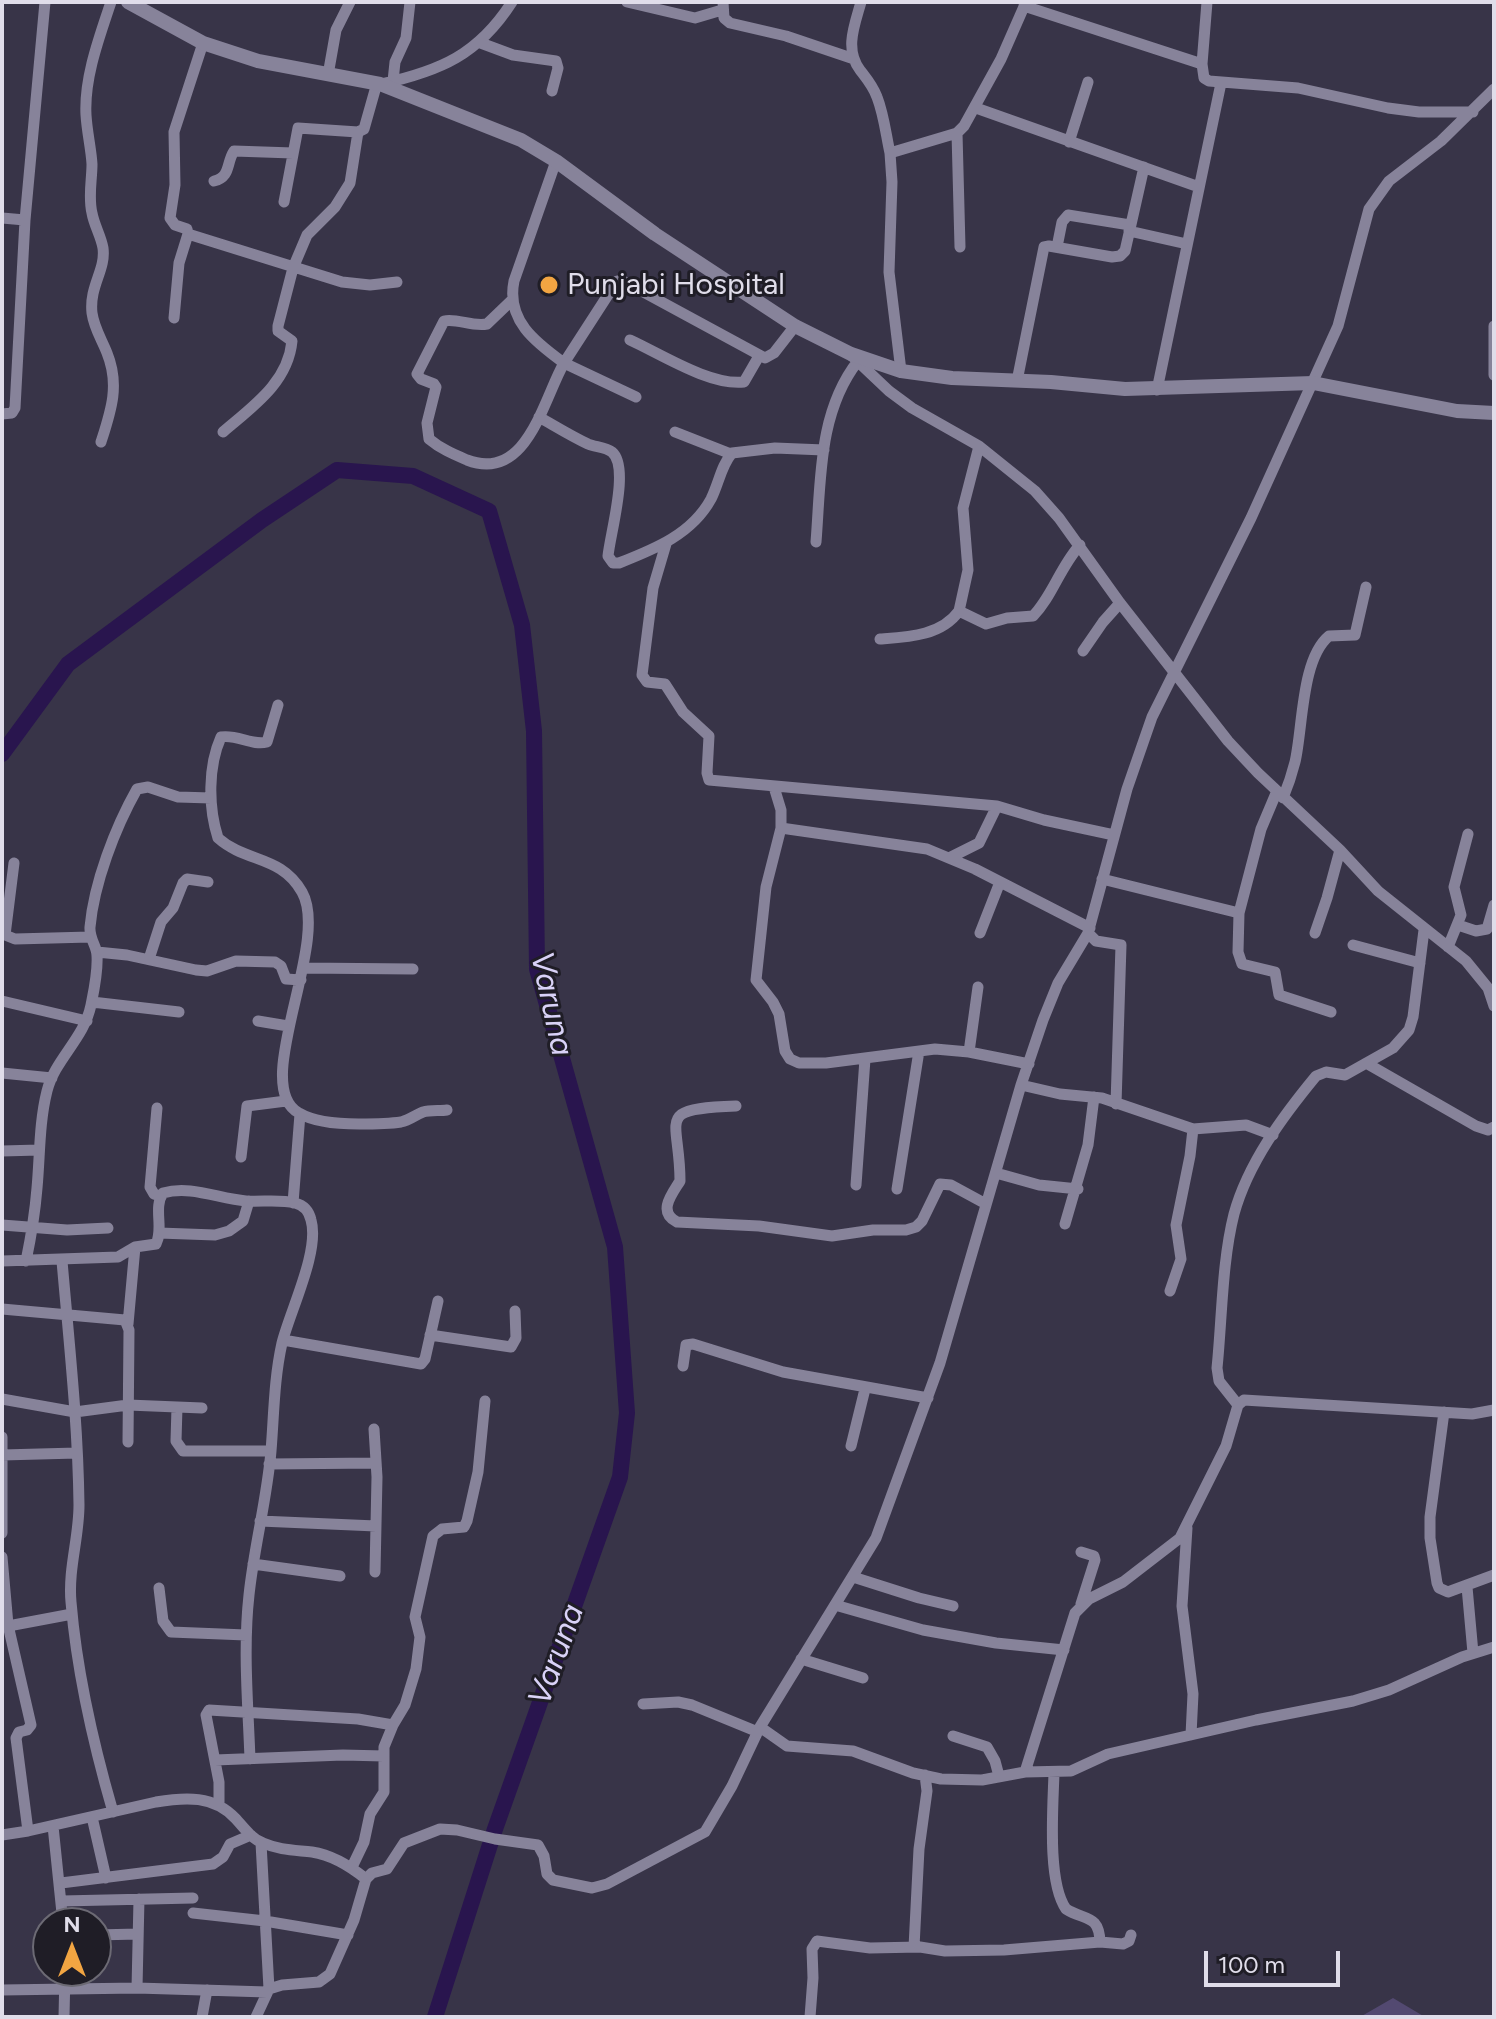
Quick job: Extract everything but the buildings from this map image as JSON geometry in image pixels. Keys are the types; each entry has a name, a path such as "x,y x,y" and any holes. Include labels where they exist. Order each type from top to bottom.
{"street":[{"path":"2,414 12,413 15,408 25,220 45,2"},
{"path":"101,442 115,390 114,374 94,324 92,310 93,286 102,265 103,247 91,213 91,149 86,114 96,52 111,2"},
{"path":"128,2 203,43 258,61 383,83 521,140 556,161 655,234 795,326 854,357 901,371 952,378 1157,390 1313,383 1457,411 1494,413"},
{"path":"328,75 336,30 350,2"},
{"path":"223,432 265,396 281,375 292,341 278,331 278,326 293,268 307,235 335,207 350,183 358,132 368,124 383,83 406,38 410,2"},
{"path":"383,83 441,67 478,42 501,19 512,2"},
{"path":"627,2 695,18 722,6 724,18 730,23 786,36 854,59"},
{"path":"861,2 851,36 854,59 878,99 890,153 889,272 901,371"},
{"path":"1207,2 1202,64 1204,78 1221,83 1298,88 1419,112 1473,112"},
{"path":"890,153 957,133 976,108 1025,4 1202,64"},
{"path":"478,42 513,55 556,61 558,68 552,91"},
{"path":"174,318 179,263 188,234 187,229 175,225 170,218 175,185 174,132 203,43"},
{"path":"1069,142 1088,82"},
{"path":"1157,390 1221,83"},
{"path":"2,1990 137,1988 268,1991 282,1985 319,1982 330,1974 348,1935 366,1879 372,1873 387,1869 404,1843 429,1832 457,1830 538,1845 544,1856 547,1874 553,1880 592,1888 607,1884 705,1832 732,1786 759,1729 876,1538 928,1398 1021,1085 1050,1000 1089,931 1144,738 1251,518 1338,326 1369,209 1389,181 1441,141 1494,89"},
{"path":"976,108 1199,187"},
{"path":"284,202 297,132 302,127 358,132"},
{"path":"957,133 960,247"},
{"path":"214,181 226,174 234,151 293,153"},
{"path":"556,161 514,281 511,301 515,314 530,336 564,363 636,397"},
{"path":"1017,381 1044,247 1120,256 1125,251 1144,167"},
{"path":"1057,247 1062,222 1068,215 1187,244"},
{"path":"2,218 25,220"},
{"path":"188,234 354,284 397,282"},
{"path":"511,301 487,324 444,321 417,374 436,387 426,432 429,439 450,453 476,463 490,465 505,460 529,438 564,363 614,284 620,280 759,356 770,357 795,326"},
{"path":"1494,326 1494,375"},
{"path":"630,340 703,374 727,381 744,382 759,356"},
{"path":"854,357 889,391 912,408 979,446 1035,491 1080,545 1120,603 1228,741 1378,891 1466,961 1491,988 1494,1006"},
{"path":"816,542 824,450 832,408 854,357"},
{"path":"539,417 591,446 608,450 616,458 620,493 610,530 610,560 619,563 666,544 687,528 704,510 731,454"},
{"path":"675,432 731,454 742,450 775,448 824,450"},
{"path":"880,639 909,636 943,627 959,611 968,570 963,508 979,446"},
{"path":"666,544 653,588 643,678 647,682 665,684 683,712 709,736 709,780 997,806 1035,818 1114,835"},
{"path":"959,611 986,624 1033,616 1067,560 1080,545"},
{"path":"1331,1012 1279,995 1275,972 1242,964 1237,940 1239,913 1261,829 1295,763 1309,677 1317,650 1329,636 1355,635 1366,587"},
{"path":"1083,651 1120,603"},
{"path":"278,705 267,742 260,744 221,737 211,798 218,838 282,868 307,900 309,929 302,974 288,1026 283,1084 286,1101 300,1114 359,1124 401,1122 426,1111 447,1110"},
{"path":"26,1261 44,1104 52,1078 87,1021 92,1002 97,952 90,937 98,883 137,789 148,787 178,797 211,798"},
{"path":"774,787 781,810 781,828 766,887 761,951 755,967 756,980 779,1014 785,1051 790,1059 811,1064 935,1049 1029,1064"},
{"path":"949,858 979,843 997,806"},
{"path":"781,828 918,846 1000,882 1089,931 1096,941 1121,945 1116,1104"},
{"path":"1448,947 1458,925 1461,907 1454,887 1468,834"},
{"path":"1315,933 1340,850"},
{"path":"14,863 5,935 15,939 90,937"},
{"path":"149,959 161,922 173,908 183,883 187,879 208,882"},
{"path":"1102,879 1239,913"},
{"path":"980,933 1000,882"},
{"path":"1458,925 1476,931 1487,929 1494,905"},
{"path":"1238,1405 1219,1381 1217,1368 1230,1239 1239,1199 1261,1153 1316,1076 1326,1072 1345,1075 1403,1040 1409,1030 1424,930"},
{"path":"1353,945 1420,963"},
{"path":"97,952 207,971 236,961 275,962 281,966 286,979 302,974 413,969"},
{"path":"969,1052 978,987"},
{"path":"2,1001 87,1021"},
{"path":"92,1002 179,1012"},
{"path":"258,1021 288,1026"},
{"path":"897,1189 919,1051"},
{"path":"856,1185 865,1059"},
{"path":"1366,1063 1476,1126 1488,1130 1494,1127"},
{"path":"2,1073 52,1078"},
{"path":"1021,1085 1060,1094 1094,1097 1193,1129 1246,1125 1273,1135"},
{"path":"1065,1224 1078,1189 1094,1097"},
{"path":"241,1157 247,1106 286,1101"},
{"path":"736,1106 700,1107 685,1110 679,1116 674,1134 680,1181 669,1197 667,1213 670,1219 677,1222 779,1228 832,1236 916,1227 929,1210 940,1184 951,1185 986,1204"},
{"path":"157,1108 150,1187 154,1194 160,1196"},
{"path":"293,1203 300,1114"},
{"path":"1170,1291 1181,1259 1176,1225 1193,1129"},
{"path":"2,1151 39,1150"},
{"path":"996,1173 1039,1185 1078,1189"},
{"path":"160,1196 168,1191 201,1192 249,1201 293,1203 307,1210 312,1221 312,1237 303,1279 283,1340 273,1400 271,1451 253,1564 246,1635 250,1759"},
{"path":"2,1275 3,1261 118,1257 135,1247 156,1244 160,1196"},
{"path":"159,1233 223,1234 243,1221 249,1201"},
{"path":"2,1225 67,1230 108,1228"},
{"path":"128,1442 128,1324 135,1247"},
{"path":"62,1261 75,1412 79,1510 71,1568 72,1614 86,1713 113,1812"},
{"path":"283,1340 417,1365 425,1359 438,1301"},
{"path":"2,1309 120,1319 128,1324"},
{"path":"430,1335 511,1347 516,1338 515,1311"},
{"path":"683,1366 685,1348 693,1344 783,1372 928,1398"},
{"path":"851,1446 865,1389"},
{"path":"2,1399 88,1413 128,1405 202,1408"},
{"path":"1081,1605 1123,1582 1180,1538 1226,1446 1238,1405 1244,1400 1472,1414 1494,1410"},
{"path":"352,1867 364,1842 370,1814 384,1792 384,1747 405,1705 416,1669 420,1637 415,1617 433,1536 442,1529 464,1527 467,1521 478,1472 485,1401"},
{"path":"177,1407 176,1441 183,1451 271,1451"},
{"path":"1444,1412 1430,1517 1432,1556 1439,1588 1448,1592 1494,1575"},
{"path":"374,1429 375,1572"},
{"path":"2,1437 2,1533"},
{"path":"3,1455 77,1453"},
{"path":"269,1464 376,1463"},
{"path":"260,1521 376,1526"},
{"path":"1187,1525 1182,1606 1193,1694 1191,1735"},
{"path":"1025,1772 1095,1560 1094,1556 1081,1552"},
{"path":"2,1561 5,1626 31,1725 19,1732 16,1738 28,1831"},
{"path":"253,1564 340,1576"},
{"path":"853,1577 953,1606"},
{"path":"1467,1587 1473,1653"},
{"path":"159,1588 163,1621 171,1632 246,1635"},
{"path":"835,1605 923,1630 996,1643 1064,1650"},
{"path":"5,1626 72,1614"},
{"path":"643,1704 678,1702 692,1705 759,1729 787,1746 853,1751 925,1775 968,1781 1025,1772 1071,1771 1108,1754 1353,1701 1389,1690 1473,1653 1494,1647"},
{"path":"801,1659 863,1678"},
{"path":"219,1804 219,1782 207,1711 358,1719 393,1725"},
{"path":"953,1736 987,1747 999,1776"},
{"path":"215,1760 384,1756"},
{"path":"1054,1773 1053,1852 1057,1890 1066,1909 1095,1922 1100,1942"},
{"path":"914,1947 917,1879 927,1791 925,1775"},
{"path":"2,1835 176,1799 219,1804 256,1839 265,1921 268,1991 256,2017"},
{"path":"92,1817 106,1878"},
{"path":"53,1826 62,1907"},
{"path":"61,1883 213,1864 223,1857 230,1844 256,1839 327,1856 352,1867 366,1879"},
{"path":"62,1901 193,1898"},
{"path":"137,1988 139,1899"},
{"path":"193,1913 348,1935"},
{"path":"112,1935 138,1934"},
{"path":"810,2017 814,1943 821,1941 890,1949 1004,1950 1100,1942 1127,1944 1131,1935"},
{"path":"64,2017 65,1990"},
{"path":"202,2017 207,1990"}],"shaded area":[{"path":"1393,1998 1425,2017 1360,2017"}],"waterway":[{"name":"Varuna","path":"2,754 68,664 262,520 337,470 413,476 489,511 522,625 534,731 537,969 615,1247 627,1413 620,1477 495,1829 435,2017"}],"place":[{"name":"Punjabi Hospital","path":"549,285"}]}
